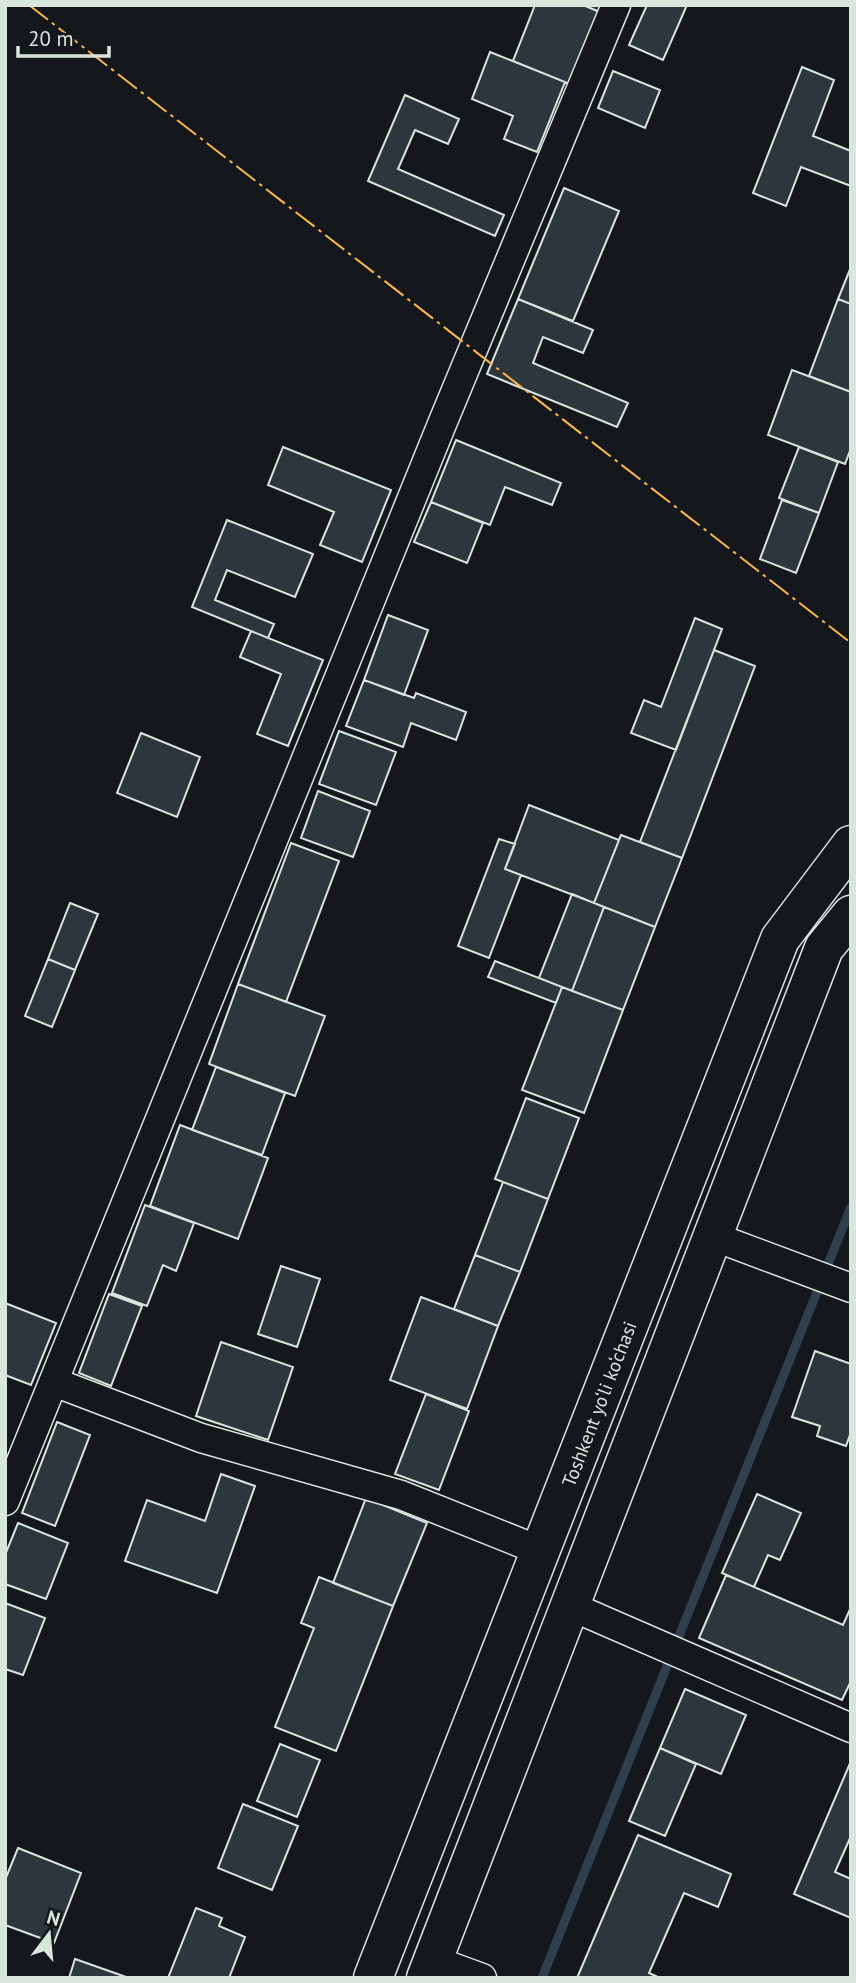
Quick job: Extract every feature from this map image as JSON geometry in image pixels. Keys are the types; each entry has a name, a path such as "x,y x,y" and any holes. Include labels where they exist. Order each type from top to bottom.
{"highway":[{"name":"Toshkent yo‘li ko‘chasi","path":"373,1978 780,939 851,845"},
{"path":"429,1969 824,948 851,915"}],"street":[{"path":"5,1501 442,424 616,5"},
{"path":"712,1236 832,1281"},
{"path":"54,1381 201,1438 401,1495 541,1551"},
{"path":"568,1605 851,1728"},
{"path":"429,1969 482,1978"}],"building":[{"path":"535,5 583,5 602,13 572,85 513,61"},
{"path":"583,5 604,5 602,13"},
{"path":"647,5 687,5 663,60 629,45"},
{"path":"490,52 565,82 537,152 504,139 513,116 472,99"},
{"path":"802,67 834,80 813,136 851,151 851,186 801,167 786,206 753,193"},
{"path":"613,71 660,90 645,128 598,108"},
{"path":"405,95 459,119 448,144 415,130 398,169 504,215 495,236 368,181"},
{"path":"564,188 619,211 573,321 518,299"},
{"path":"851,267 851,304 838,299"},
{"path":"518,299 593,330 583,353 543,337 533,363 628,403 617,427 487,374"},
{"path":"838,299 851,304 851,392 809,376"},
{"path":"792,370 851,392 851,448 845,464 768,435"},
{"path":"456,440 561,483 552,505 505,487 490,525 431,502"},
{"path":"283,447 391,490 362,562 320,545 334,512 268,485"},
{"path":"799,447 838,462 819,513 779,498"},
{"path":"782,500 819,513 796,573 760,559"},
{"path":"431,502 483,523 467,563 414,542"},
{"path":"227,520 313,554 295,597 227,570 215,600 274,624 268,638 192,607"},
{"path":"388,615 428,630 404,695 364,680"},
{"path":"695,618 722,629 676,750 631,733 644,700 661,707"},
{"path":"251,631 323,660 288,746 257,734 281,674 240,657"},
{"path":"714,650 755,666 682,858 640,842"},
{"path":"364,680 414,698 416,693 466,712 456,740 411,723 403,747 346,726"},
{"path":"339,731 396,752 376,805 319,784"},
{"path":"141,733 200,757 177,817 117,793"},
{"path":"318,791 370,811 353,857 301,838"},
{"path":"529,805 619,840 594,903 505,869"},
{"path":"621,835 682,858 655,927 594,903"},
{"path":"499,839 515,844 505,869 521,875 489,958 458,946"},
{"path":"291,843 339,861 286,1002 238,984"},
{"path":"572,894 604,907 572,991 539,978"},
{"path":"70,903 98,914 75,970 48,959"},
{"path":"604,907 655,927 623,1010 572,991"},
{"path":"48,959 75,970 52,1027 25,1016"},
{"path":"495,961 562,987 556,1003 488,977"},
{"path":"238,984 325,1016 295,1096 209,1064"},
{"path":"562,987 623,1010 584,1113 522,1090"},
{"path":"216,1067 285,1093 262,1155 192,1130"},
{"path":"526,1098 579,1118 548,1199 495,1179"},
{"path":"180,1125 268,1158 238,1239 150,1206"},
{"path":"503,1182 548,1199 520,1272 475,1255"},
{"path":"145,1205 194,1223 176,1271 163,1265 147,1306 112,1293"},
{"path":"475,1255 520,1272 498,1326 454,1309"},
{"path":"281,1266 320,1279 297,1347 258,1334"},
{"path":"109,1294 142,1306 111,1386 79,1373"},
{"path":"421,1297 498,1326 467,1409 390,1380"},
{"path":"5,1303 56,1323 31,1385 5,1375"},
{"path":"221,1342 293,1367 268,1440 196,1416"},
{"path":"815,1351 851,1364 851,1432 846,1446 817,1436 820,1426 792,1417"},
{"path":"426,1394 469,1411 439,1490 395,1474"},
{"path":"57,1422 90,1435 55,1526 22,1513"},
{"path":"221,1474 255,1486 217,1593 125,1561 147,1500 205,1521"},
{"path":"757,1494 801,1513 780,1560 768,1555 754,1587 722,1573"},
{"path":"366,1498 427,1523 393,1606 333,1583"},
{"path":"18,1523 68,1543 46,1599 5,1584 5,1555"},
{"path":"726,1575 843,1625 851,1607 851,1681 842,1700 699,1638"},
{"path":"319,1577 393,1606 336,1751 275,1727 314,1628 301,1623"},
{"path":"5,1603 45,1618 23,1675 5,1669"},
{"path":"685,1689 746,1715 721,1774 660,1748"},
{"path":"280,1744 320,1760 297,1817 257,1801"},
{"path":"660,1748 696,1764 665,1836 629,1821"},
{"path":"851,1761 851,1836 835,1872 851,1879 851,1918 794,1894"},
{"path":"243,1804 298,1826 272,1890 218,1868"},
{"path":"638,1835 731,1874 718,1907 684,1893 649,1973 660,1978 577,1978"},
{"path":"18,1848 81,1873 54,1943 5,1925 5,1880"},
{"path":"196,1908 222,1918 219,1926 245,1937 229,1978 168,1978"},
{"path":"75,1959 129,1978 69,1978"}],"waterway":[{"path":"542,1978 851,1207"}],"power":[{"path":"29,5 851,643"}]}
